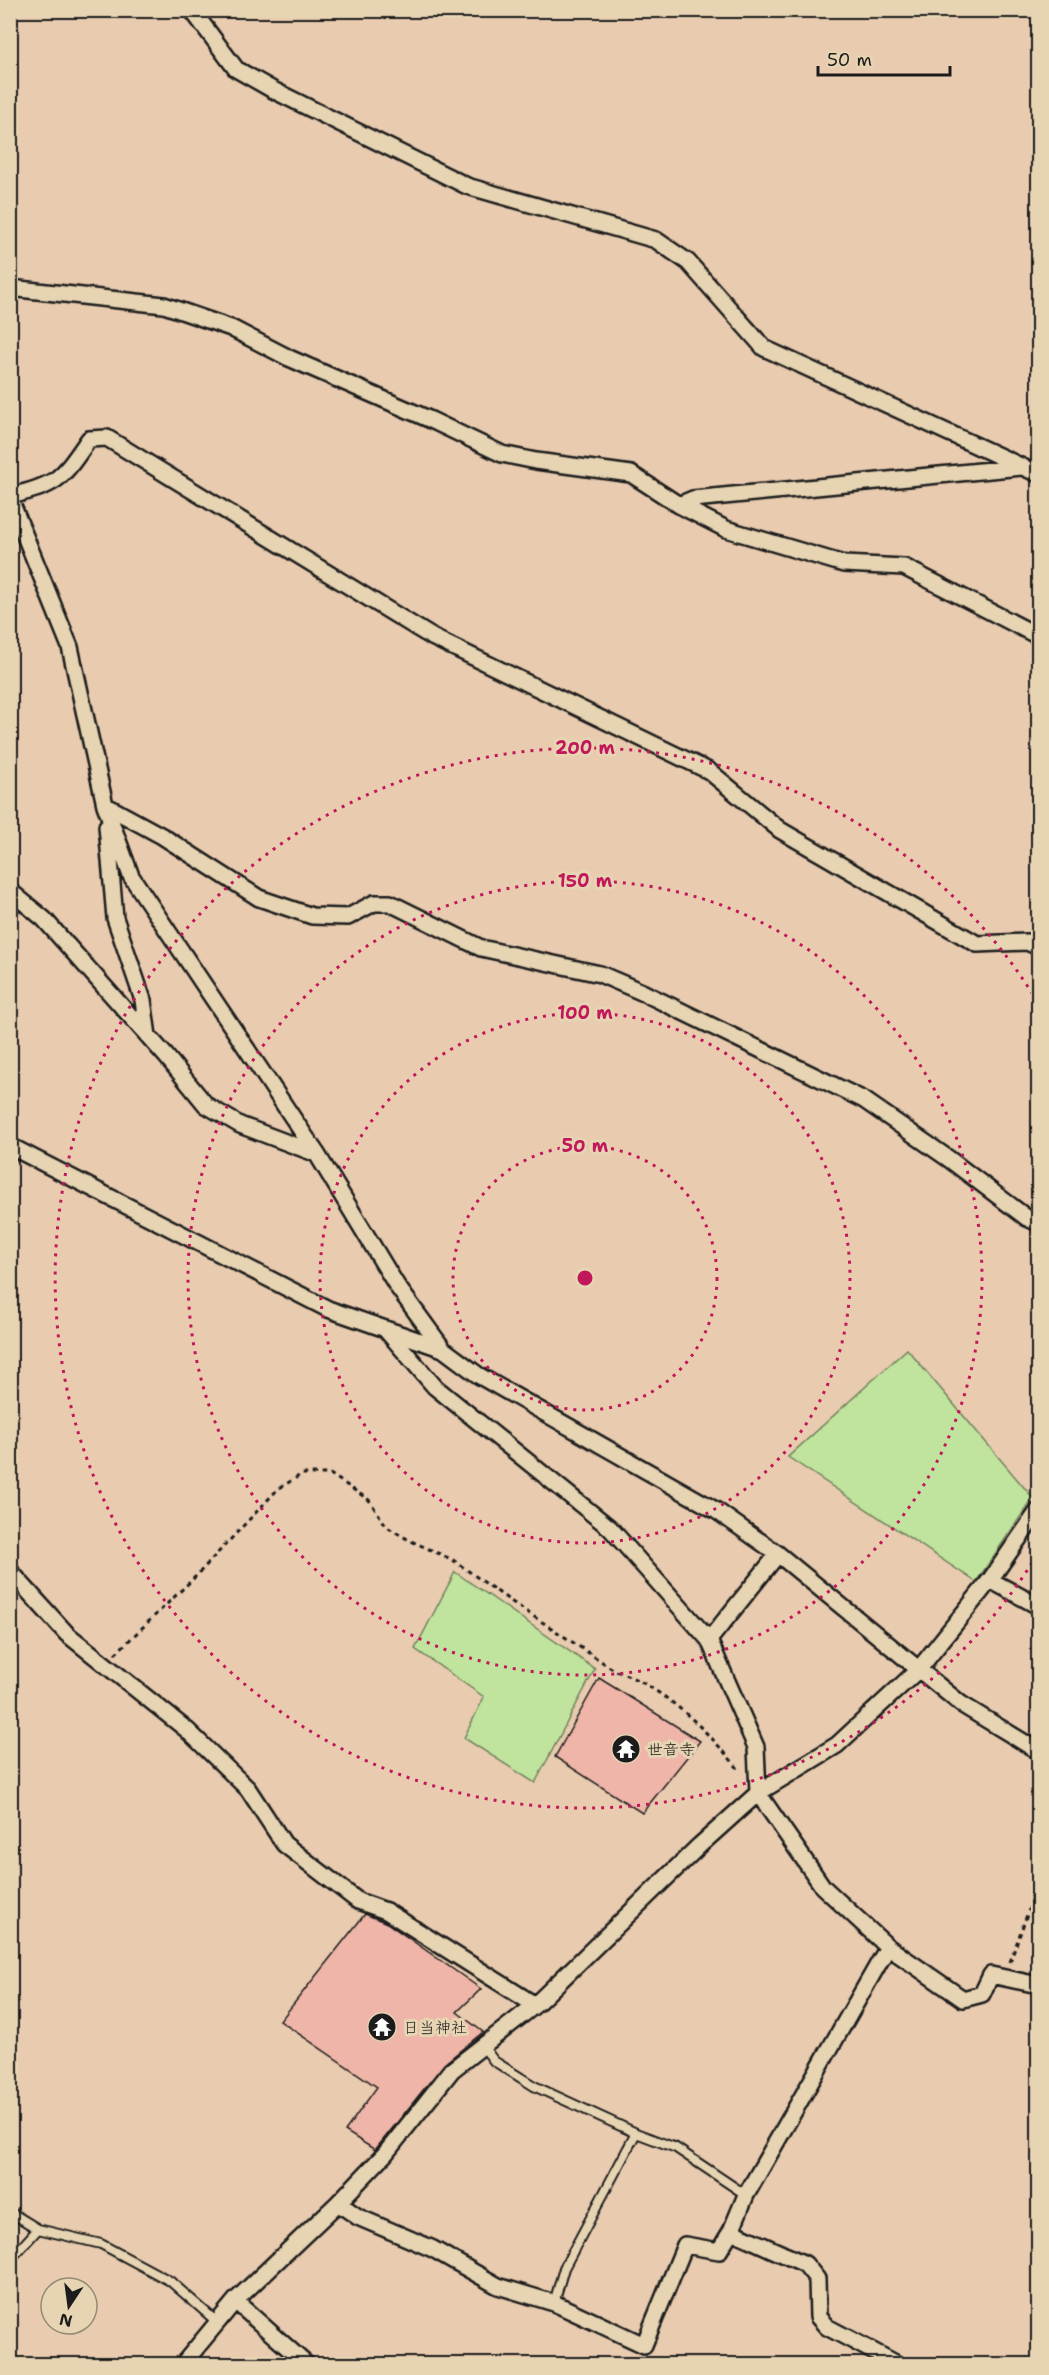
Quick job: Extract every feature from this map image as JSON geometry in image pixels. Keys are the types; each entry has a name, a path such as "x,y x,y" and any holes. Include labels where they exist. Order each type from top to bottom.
{"street":[{"path":"192,10 236,69 273,90 467,186 656,240 688,262 764,348 1038,474"},
{"path":"10,288 164,305 231,328 289,358 421,415 502,454 630,474 679,506 726,529 844,564 904,567 1038,636"},
{"path":"148,1036 143,1000 115,918 105,805 70,647 10,498 42,488 63,476 89,439 107,438 432,637 709,771 780,830 977,944 1027,942 1038,947"},
{"path":"679,506 693,499 1022,467"},
{"path":"105,805 131,876 316,1154 397,1286 443,1349 478,1375 717,1511 778,1554 961,1704 1038,1751"},
{"path":"105,805 162,836 260,898 312,916 348,917 374,903 390,903 481,948 600,975 644,993 864,1100 949,1159 1027,1218 1038,1223"},
{"path":"10,891 44,919 206,1105 240,1125 316,1154"},
{"path":"12,1151 328,1309 443,1349"},
{"path":"385,1329 435,1387 610,1528 709,1640 756,1747 758,1793 823,1887 888,1947 963,1999 982,1994 991,1975 1038,1985"},
{"path":"183,2364 235,2301 338,2203 385,2154 452,2070 535,2006 699,1846 758,1793 837,1745 919,1669 990,1580 1038,1510"},
{"path":"709,1640 778,1554"},
{"path":"10,1571 53,1620 187,1730 248,1789 284,1844 358,1901 386,1911 535,2006"},
{"path":"990,1580 1038,1606"},
{"path":"338,2203 358,2217 433,2249 498,2286 554,2303 644,2345 685,2246 719,2251 731,2231 746,2195 888,1947"},
{"path":"731,2231 805,2264 817,2279 818,2317 827,2327 897,2364"},
{"path":"235,2301 306,2364"}],"lane":[{"path":"482,2045 494,2061 534,2086 636,2133 676,2148 746,2195"},
{"path":"554,2303 564,2268 636,2133"},
{"path":"10,2212 38,2229 101,2244 111,2249 170,2281 218,2323"},
{"path":"10,2260 38,2229"}],"path":[{"path":"105,1663 196,1576 278,1489 302,1474 330,1474 369,1500 387,1527 453,1560 616,1671 632,1676 656,1690 716,1741 758,1793"},
{"path":"1005,1978 1038,1884"}],"green space":[{"path":"907,1349 1033,1498 976,1582 788,1457"},
{"path":"455,1572 595,1669 535,1783 464,1738 484,1697 415,1649"}],"building":[{"name":"世音寺","path":"599,1678 700,1741 642,1813 555,1757"},
{"name":"日当神社","path":"365,1914 387,1923 481,1989 457,2012 483,2032 444,2064 375,2150 345,2131 377,2087 280,2021"}],"place":[{"name":"世音寺","path":"626,1749"},
{"name":"日当神社","path":"382,2027"}]}
